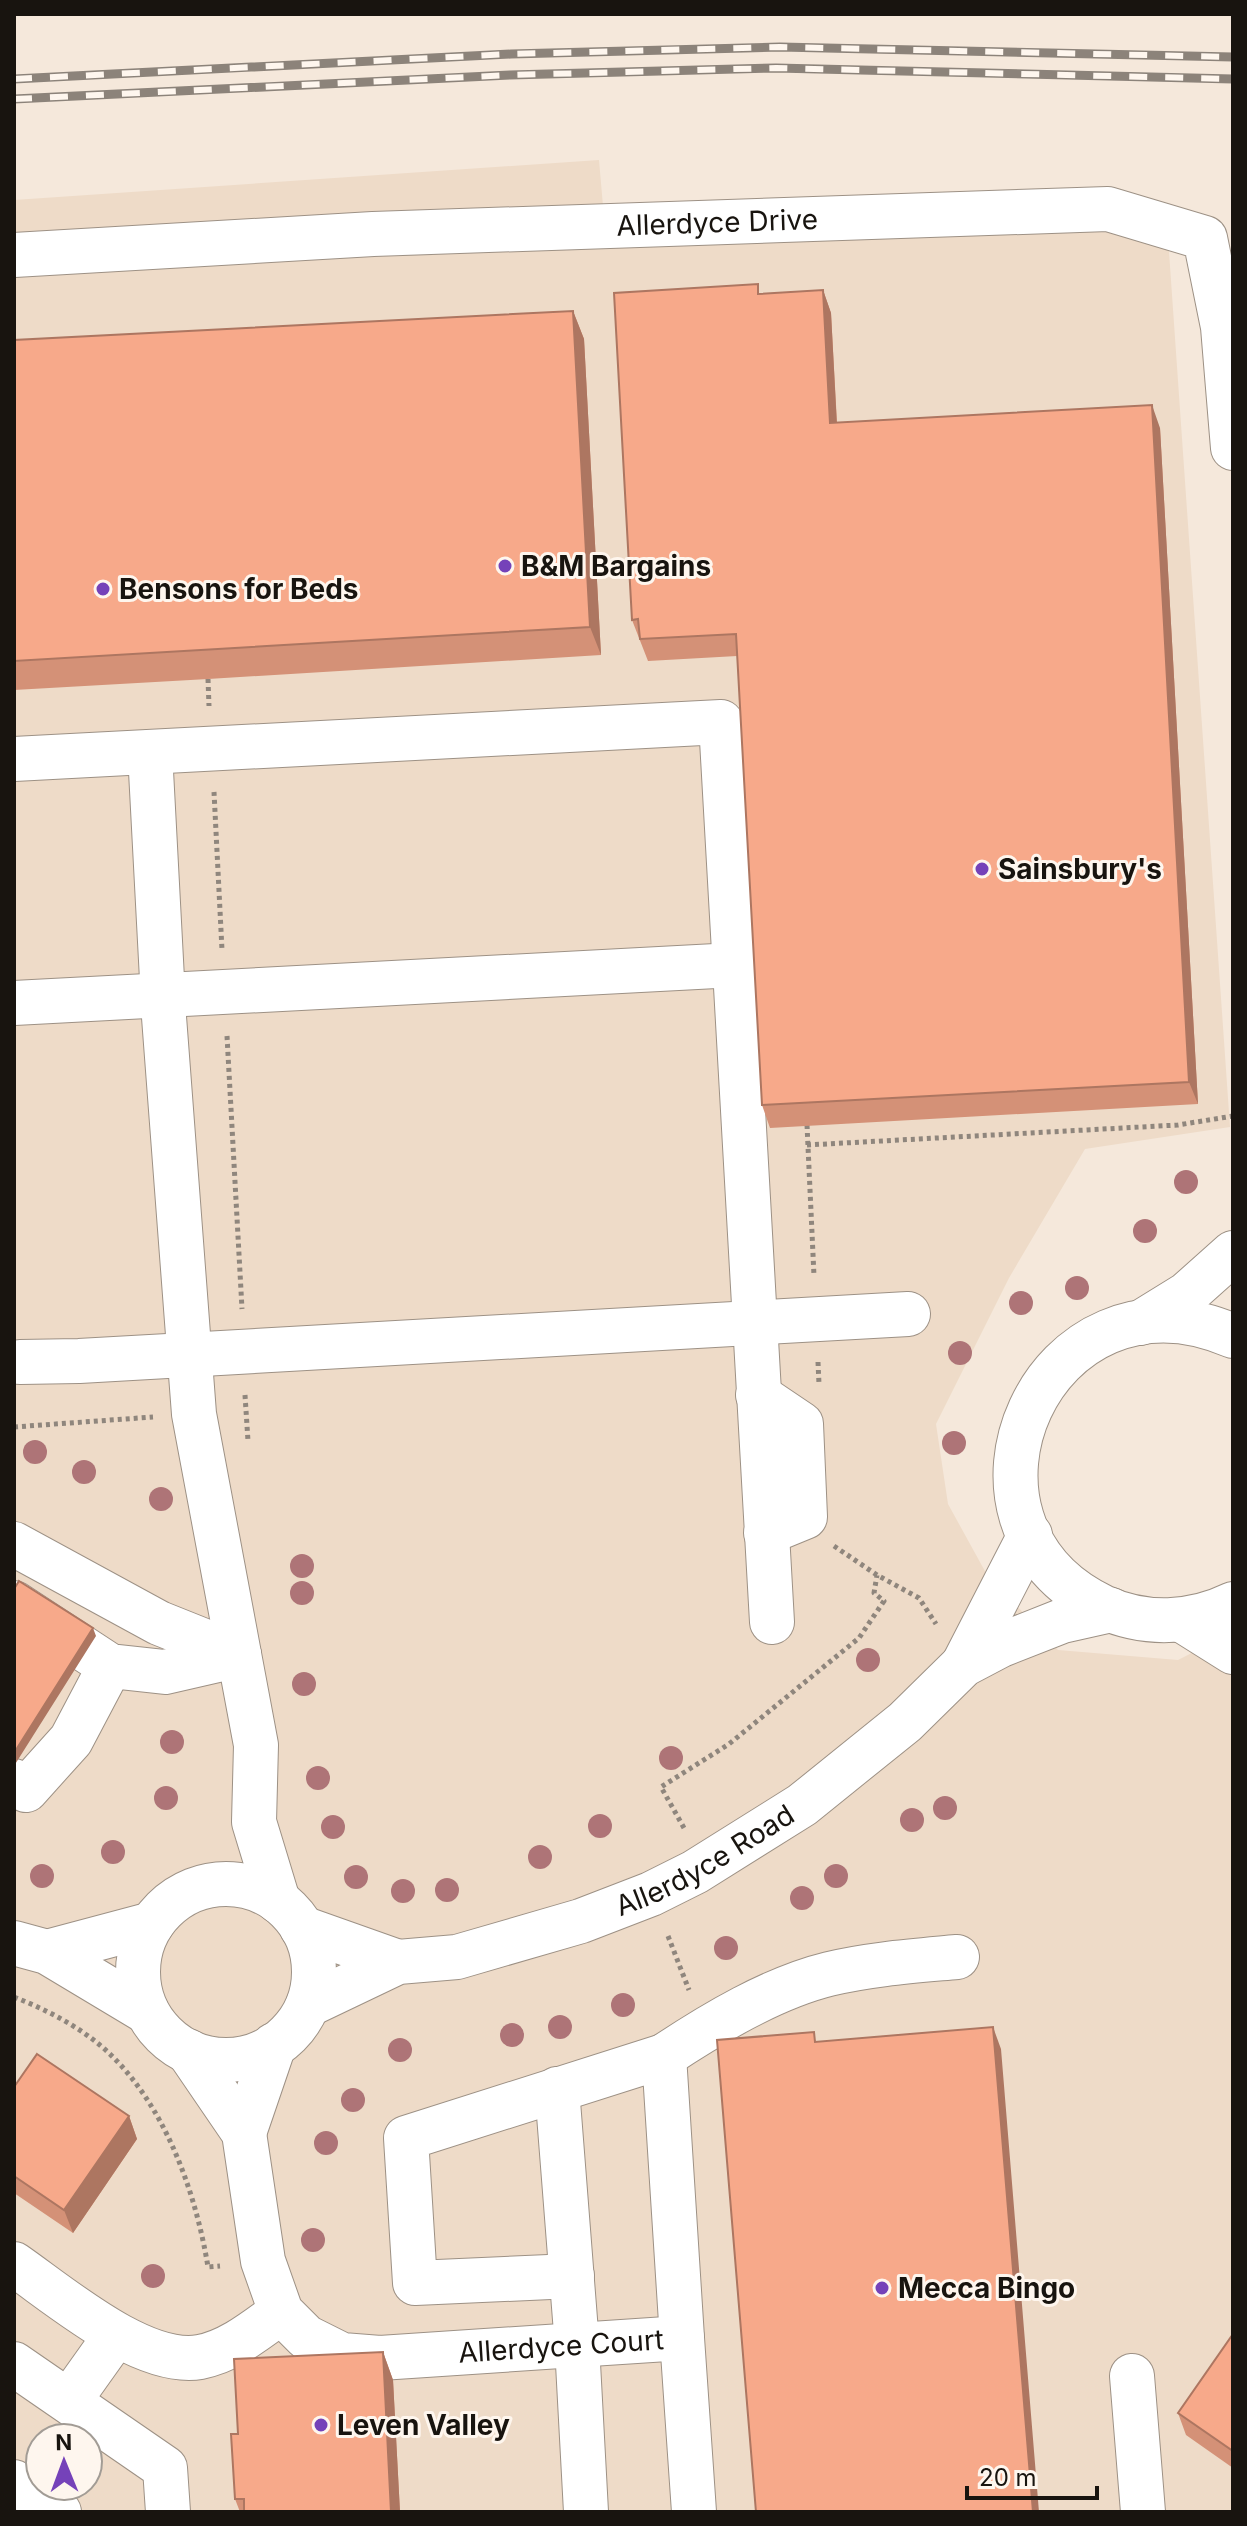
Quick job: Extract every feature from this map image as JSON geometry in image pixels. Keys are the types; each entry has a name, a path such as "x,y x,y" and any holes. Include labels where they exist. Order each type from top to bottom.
{"street":[{"name":"Allerdyce Drive","path":"14,255 373,234 1108,209 1205,238 1223,327 1233,448"},
{"path":"14,759 721,722 772,1622"},
{"path":"150,752 163,996 187,1354 194,1414 256,1745 254,1822 290,1914 312,1952 314,1979 308,2005"},
{"path":"14,1003 735,965"},
{"path":"1140,1323 1187,1294 1233,1253"},
{"path":"16,1363 908,1314"},
{"name":"Allerdyce Road","path":"1233,1336 1213,1327 1165,1320 1110,1330 1083,1345 1059,1365 1026,1415 1018,1445 1015,1476 1020,1506 1030,1535 1055,1573 1072,1588 1111,1610 1134,1618 1182,1620 1213,1614 1233,1604"},
{"name":"Allerdyce Road","path":"963,1665 1030,1535"},
{"path":"14,1544 159,1623 239,1655"},
{"path":"14,1603 110,1666 165,1672 239,1655"},
{"name":"Allerdyce Road","path":"398,1962 290,1914 256,1889 231,1885 206,1886 185,1894 167,1907 152,1924 142,1944 138,1967 139,1990 147,2012 158,2028 171,2041 188,2051 209,2059 232,2060 254,2055 274,2045 300,2021 308,2005 398,1962 457,1957 581,1921 651,1894 706,1865 802,1805 905,1722 963,1665 1001,1645 1062,1621 1111,1610"},
{"path":"1182,1620 1233,1652"},
{"path":"18,1790 54,1730 110,1666"},
{"path":"206,1886 254,1822"},
{"name":"Allerdyce Road","path":"30,1948 152,1924"},
{"name":"Allerdyce Road","path":"30,1948 147,2012"},
{"path":"572,2276 415,2283 406,2138 664,2056 704,2029 794,1985 827,1974 877,1964 957,1957"},
{"name":"Allerdyce Court","path":"244,2133 274,2045"},
{"name":"Allerdyce Court","path":"188,2051 244,2133 263,2261 281,2312 306,2337 342,2355 380,2358 682,2338 694,2512"},
{"path":"664,2056 682,2338"},
{"path":"557,2089 577,2345 586,2512"},
{"path":"14,2264 116,2335 158,2354 199,2357 244,2340 281,2312"},
{"path":"69,2401 116,2335"},
{"path":"14,2364 165,2468 168,2512"},
{"path":"1132,2376 1143,2512"},
{"path":"14,2482 59,2512"}],"path":[{"path":"208,679 248,1446"},
{"path":"807,1145 1178,1125 1233,1116"},
{"path":"14,1427 194,1414 246,1414"},
{"path":"706,1865 661,1787 729,1744 859,1638 884,1601 874,1593 877,1575 919,1598"},
{"path":"651,1894 704,2029"},
{"path":"14,1997 71,2023 114,2057 142,2094 165,2127 188,2191 208,2267 263,2261"}],"shaded area":[{"path":"599,160 605,229 1167,223 1230,1127 1085,1149 1009,1278 936,1424 948,1504 986,1573 1058,1650 1178,1660 1233,1632 1233,2512 14,2512 14,200"}],"building":[{"path":"758,284 758,294 823,290 830,423 1152,405 1189,1082 762,1105 736,634 640,639 638,619 632,620 614,293"},
{"path":"573,311 590,627 14,661 14,340"},
{"path":"19,1581 93,1628 14,1753 14,1589"},
{"name":"Mecca Bingo","path":"993,2027 1033,2512 756,2512 717,2040 814,2032 815,2042"},
{"path":"37,2054 129,2116 64,2210 14,2176 14,2087"},
{"path":"1233,2334 1233,2451 1178,2413"},
{"name":"Leven Valley","path":"383,2352 391,2512 244,2512 244,2499 235,2499 231,2434 238,2434 234,2359"}],"railway":[{"path":"14,79 511,54 780,47 1233,57"},
{"path":"14,99 510,75 776,68 1233,79"}],"place":[{"name":"B&M Bargains","path":"505,566"},
{"name":"Bensons for Beds","path":"103,589"},
{"name":"Sainsbury's","path":"982,869"},
{"name":"Mecca Bingo","path":"882,2288"},
{"name":"Leven Valley","path":"321,2425"}]}
